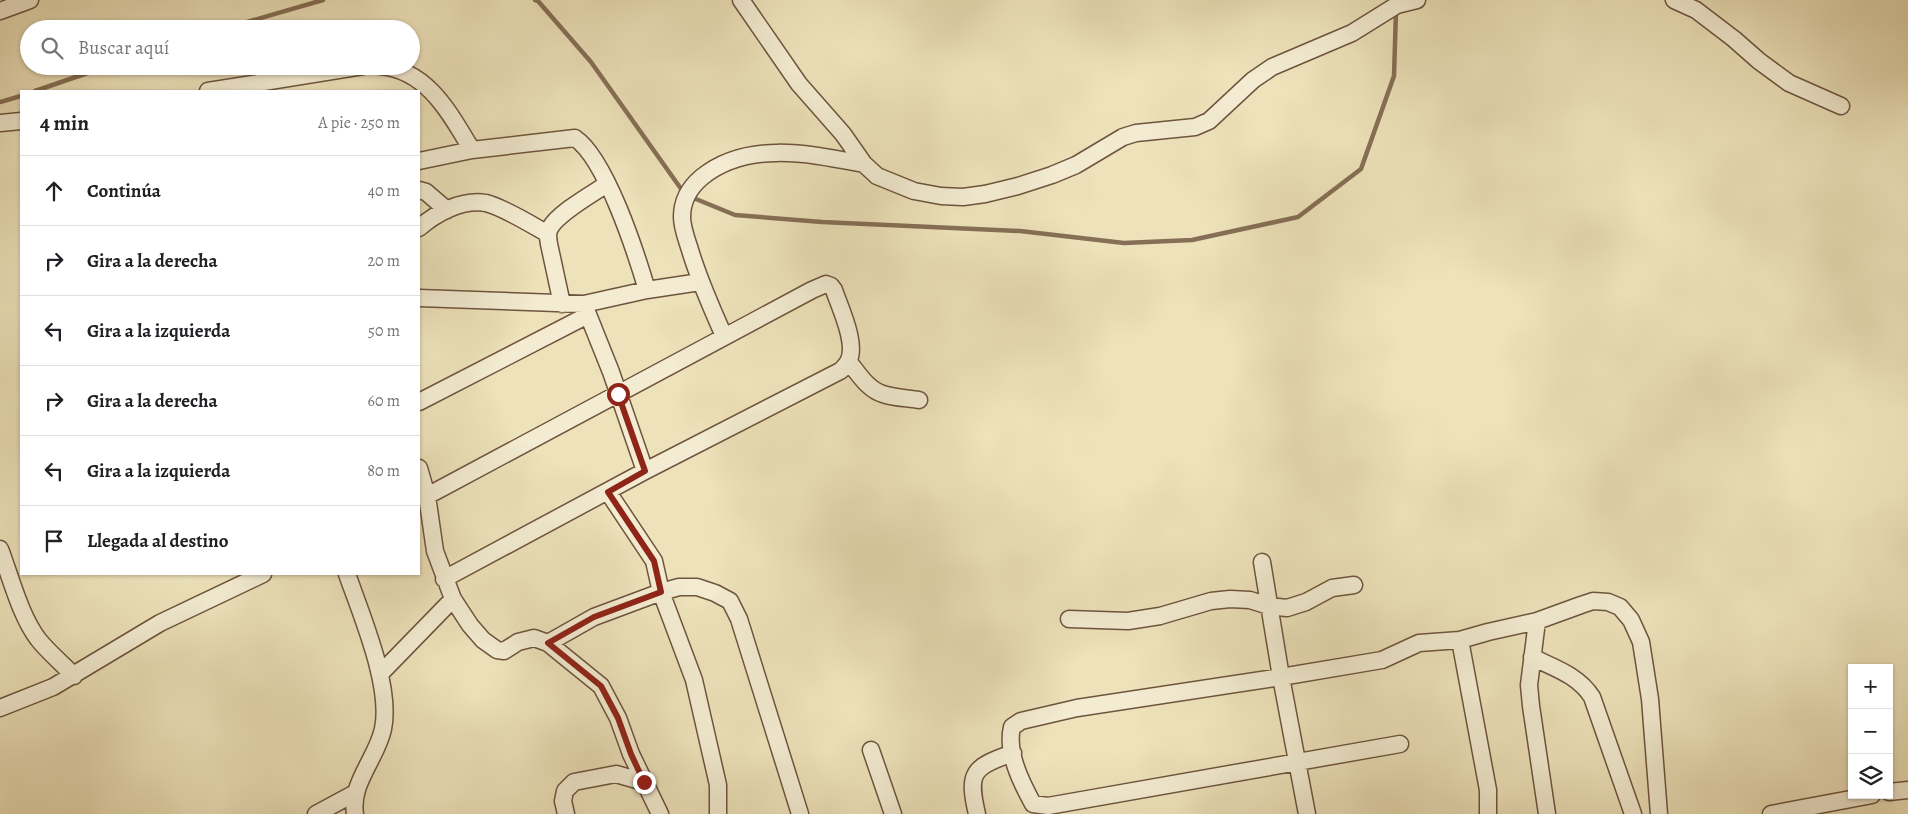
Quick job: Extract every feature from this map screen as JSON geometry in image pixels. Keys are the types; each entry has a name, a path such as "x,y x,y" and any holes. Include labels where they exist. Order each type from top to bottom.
{"street":[{"path":"0,11 30,0"},
{"path":"741,0 799,84 843,134 864,164 877,176 892,183 914,191 941,196 985,194 1018,186 1076,165 1123,137 1136,133 1195,127 1209,121 1253,80 1272,67 1352,33 1397,5 1417,0"},
{"path":"1674,0 1696,10 1788,83 1841,106"},
{"path":"214,90 307,75"},
{"path":"411,75 420,79 452,117 472,150"},
{"path":"0,123 20,121"},
{"path":"420,161 472,150 575,138 589,152 607,184 631,240 647,290"},
{"path":"724,336 700,282 686,240 682,218 684,201 694,184 724,163 747,157 782,152 810,153 864,164"},
{"path":"562,304 548,234 550,227 580,201 607,184"},
{"path":"420,190 426,192 448,210"},
{"path":"420,227 428,220 448,210 472,203 487,204 524,220 548,234"},
{"path":"420,401 586,310 647,290 700,282"},
{"path":"427,496 812,290 826,284 834,290 848,330 851,348 849,362 840,371 824,381 645,471 444,579"},
{"path":"420,298 562,304 586,310"},
{"path":"586,310 600,341 645,471"},
{"path":"849,362 865,382 876,391 884,395 919,400"},
{"path":"420,472 427,496 435,551 453,599 482,640 497,650 504,650 518,642 534,638 548,643 601,686 618,718 631,754 660,814"},
{"path":"608,492 654,561 661,592 694,680 718,785 718,814"},
{"path":"0,549 27,620 46,649 74,676"},
{"path":"1262,562 1281,677 1307,814"},
{"path":"0,708 53,687 74,676 229,581 258,575"},
{"path":"347,575 380,674 384,702 384,728 375,752 355,793 355,814"},
{"path":"1069,619 1128,621 1160,616 1211,601 1230,600 1250,600 1269,606 1287,608 1306,602 1332,588 1354,585"},
{"path":"548,643 594,617 679,587 697,587 715,593 730,602 739,619 800,814"},
{"path":"380,674 453,599"},
{"path":"1400,744 1061,804 1039,806 1033,804 1024,788 1013,754 1010,737 1012,727 1021,721 1077,708 1382,660 1419,643 1460,640 1537,621 1593,601 1608,602 1620,607 1630,620 1641,642 1647,669 1659,814"},
{"path":"1537,621 1529,685 1547,814"},
{"path":"1460,640 1488,790 1488,814"},
{"path":"1532,656 1573,676 1586,688 1592,697 1632,814"},
{"path":"871,750 893,814"},
{"path":"977,814 972,795 972,781 976,770 998,758 1013,754"},
{"path":"566,814 563,801 565,791 574,782 616,774 644,782"},
{"path":"1893,792 1908,790"},
{"path":"316,814 355,793"},
{"path":"1771,814 1841,807 1862,799"}],"waterway":[{"path":"254,20 323,0"},
{"path":"535,0 538,1 591,62 684,193"},
{"path":"691,197 735,215 822,222 1020,231 1124,243 1192,240 1298,217 1361,169 1394,76 1396,11"},
{"path":"38,90 82,75"},
{"path":"0,102 20,96"}],"route":[{"path":"618,394 645,471 608,492 654,561 661,592 594,617 548,643 601,686 618,718 631,754 644,782"}]}
